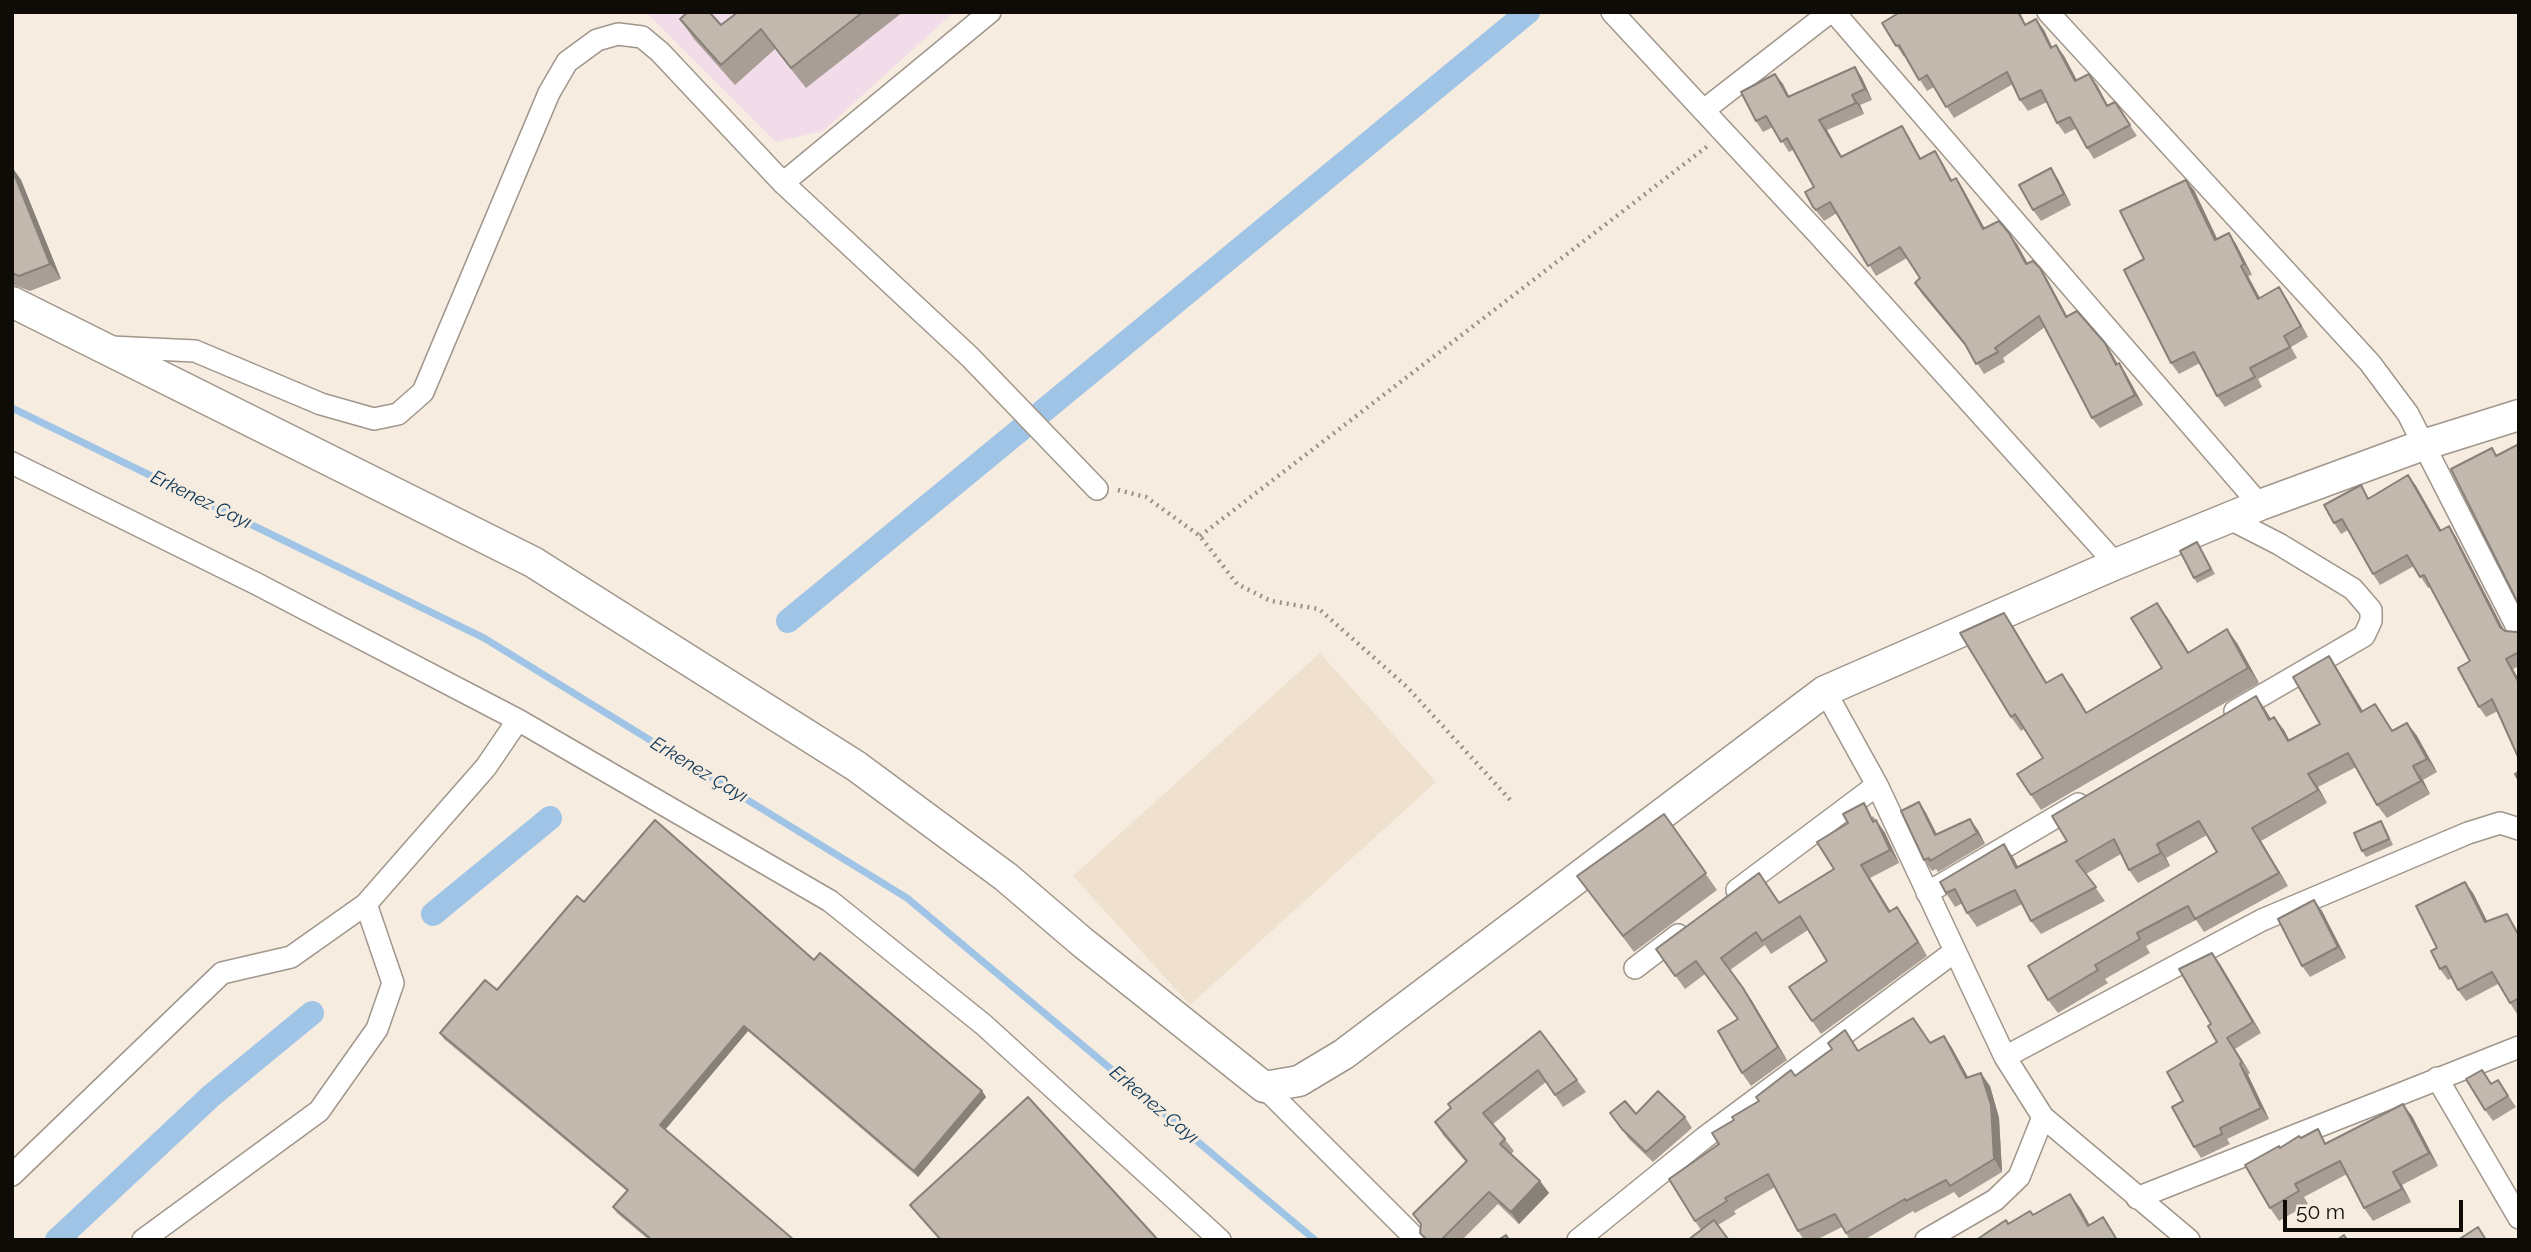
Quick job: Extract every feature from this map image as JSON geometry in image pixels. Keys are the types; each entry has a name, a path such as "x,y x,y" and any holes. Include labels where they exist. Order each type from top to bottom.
{"street":[{"path":"783,183 990,12"},
{"path":"1612,12 1820,236 2116,564"},
{"path":"1704,110 1832,12 2260,505"},
{"path":"2048,12 2371,363 2408,414 2519,631"},
{"path":"107,347 195,351 321,404 374,419 398,414 423,392 555,82 567,62 597,40 618,34 642,37 660,52 783,183 961,347 1097,489"},
{"path":"12,302 107,347 533,562 856,766 1006,877 1082,942 1264,1087 1417,1240"},
{"path":"1264,1087 1299,1081 1343,1054 1825,691 2116,564 2260,505 2423,445 2519,415"},
{"path":"12,463 257,584 518,720 830,901 984,1025 1220,1240"},
{"path":"2213,724 2364,636 2371,621 2371,610 2353,589 2279,544 2228,518"},
{"path":"1825,691 1877,785 2005,1057 2043,1117 2189,1240"},
{"path":"12,1175 222,972 291,957 366,904 486,767 518,720"},
{"path":"1723,901 1877,785"},
{"path":"1927,893 2096,793"},
{"path":"2005,1057 2262,920 2468,833 2500,823 2519,829"},
{"path":"144,1240 319,1111 377,1029 393,983 366,904"},
{"path":"1635,968 1690,926"},
{"path":"1578,1240 1704,1138 1954,951"},
{"path":"2137,1198 2519,1047"},
{"path":"2437,1078 2519,1218"},
{"path":"1926,1240 1995,1200 2019,1177 2043,1117"}],"path":[{"path":"1200,536 1723,134"},
{"path":"1097,489 1112,489 1146,497 1200,536 1237,583 1271,601 1319,609 1407,687 1513,803"}],"shaded area":[{"path":"646,12 954,12 823,131 776,142"},
{"path":"1320,653 1436,782 1190,1005 1073,876"}],"building":[{"path":"688,12 709,12 721,25 738,12 863,12 791,68 761,29 721,65 680,19"},
{"path":"1900,12 2018,12 2025,25 2036,19 2051,48 2056,45 2075,81 2089,74 2107,106 2115,102 2130,125 2087,148 2070,117 2057,123 2041,90 2020,100 2007,72 1946,107 1927,75 1919,80 1899,45 1896,46 1882,23"},
{"path":"1855,67 1865,89 1852,95 1856,103 1819,120 1841,157 1902,126 1920,159 1935,151 1951,181 1956,178 1983,229 1999,221 2026,264 2033,261 2040,268 2066,317 2077,311 2105,343 2116,365 2119,363 2135,395 2092,418 2039,316 1995,348 1998,352 1976,364 1965,344 1915,283 1920,278 1900,247 1868,266 1830,202 1816,210 1813,207 1805,192 1814,187 1787,138 1781,142 1766,116 1756,121 1741,92 1775,74 1788,97"},
{"path":"2051,168 2064,194 2033,210 2019,185"},
{"path":"12,169 50,264 19,276 12,273"},
{"path":"2186,180 2215,240 2229,233 2244,264 2241,266 2258,299 2279,287 2301,326 2284,336 2290,347 2250,368 2255,377 2217,396 2194,352 2171,363 2124,270 2144,259 2120,211"},
{"path":"2519,444 2519,605 2451,469 2492,448 2496,456"},
{"path":"2408,475 2440,531 2449,526 2500,627 2505,631 2519,630 2519,652 2506,659 2519,683 2519,759 2492,699 2479,707 2458,668 2470,661 2424,575 2420,577 2407,555 2373,574 2342,519 2334,523 2324,505 2361,485 2368,499"},
{"path":"2197,542 2211,569 2194,578 2180,551"},
{"path":"2157,603 2188,653 2227,629 2248,668 2031,795 2017,774 2043,758 2015,714 2011,717 1960,633 2004,613 2046,683 2062,674 2086,713 2162,668 2131,618"},
{"path":"2329,656 2361,712 2375,704 2392,731 2407,723 2427,759 2413,766 2421,781 2377,805 2348,753 2308,774 2318,790 2252,828 2279,873 2195,919 2188,906 2137,933 2140,939 2095,965 2098,970 2048,1000 2028,966 2217,852 2199,821 2157,844 2161,853 2129,870 2114,839 2076,861 2096,887 2031,921 2015,890 1967,913 1955,889 1946,893 1940,882 2004,844 2016,868 2067,841 2052,816 2256,696 2269,720 2274,717 2288,741 2320,724 2293,677"},
{"path":"1919,802 1935,835 1970,819 1977,833 1930,861 1929,858 1924,860 1901,811"},
{"path":"1864,803 1873,822 1876,820 1890,850 1861,865 1889,912 1897,907 1918,942 1812,1021 1789,987 1827,961 1800,916 1762,941 1756,932 1721,958 1743,988 1778,1047 1742,1073 1718,1031 1738,1019 1696,961 1675,976 1656,949 1759,873 1779,903 1834,869 1817,842 1848,823 1843,814"},
{"path":"1664,814 1706,873 1623,936 1577,876"},
{"path":"655,820 814,960 820,953 982,1091 914,1171 744,1026 660,1125 794,1240 652,1240 613,1207 628,1190 440,1033 485,980 497,990 577,896 584,902"},
{"path":"2381,821 2389,839 2362,851 2354,833"},
{"path":"2465,882 2485,922 2507,914 2519,936 2519,998 2510,1003 2492,972 2458,990 2446,966 2440,969 2431,951 2437,948 2416,906"},
{"path":"2314,900 2338,947 2302,966 2278,919"},
{"path":"2212,953 2253,1022 2227,1038 2242,1062 2240,1064 2261,1108 2220,1128 2222,1134 2194,1147 2172,1107 2183,1101 2167,1072 2217,1042 2208,1026 2211,1024 2179,969"},
{"path":"1913,1018 1930,1043 1944,1036 1966,1078 1981,1073 1991,1105 1994,1159 1950,1186 1946,1180 1906,1201 1905,1199 1846,1233 1835,1214 1798,1231 1768,1174 1725,1198 1727,1201 1695,1221 1669,1179 1719,1144 1712,1133 1759,1101 1756,1097 1791,1070 1795,1076 1832,1049 1828,1043 1845,1030 1858,1051"},
{"path":"1540,1031 1577,1080 1555,1095 1538,1070 1483,1113 1505,1139 1500,1144 1540,1181 1511,1212 1489,1192 1441,1240 1427,1240 1420,1233 1421,1224 1413,1214 1467,1161 1435,1122 1451,1108 1448,1104"},
{"path":"2482,1070 2491,1084 2498,1080 2508,1096 2485,1110 2466,1079"},
{"path":"1658,1091 1685,1117 1646,1152 1610,1113 1625,1101 1636,1114"},
{"path":"1028,1097 1158,1240 941,1240 910,1205"},
{"path":"2403,1104 2429,1153 2393,1172 2402,1189 2364,1208 2340,1161 2295,1184 2299,1191 2270,1208 2245,1165 2299,1136 2301,1138 2318,1129 2325,1144"},
{"path":"2070,1194 2088,1226 2103,1217 2117,1240 1976,1240 2006,1220 2008,1224 2030,1211 2033,1215"},
{"path":"1714,1220 1727,1240 1688,1240"},
{"path":"2478,1227 2486,1240 2458,1240"}],"waterway":[{"path":"788,621 1528,12"},
{"name":"Erkenez Çayı","path":"12,408 484,638 907,898 1315,1240"},
{"path":"433,914 550,818"},
{"path":"57,1240 211,1096 312,1013"}]}
